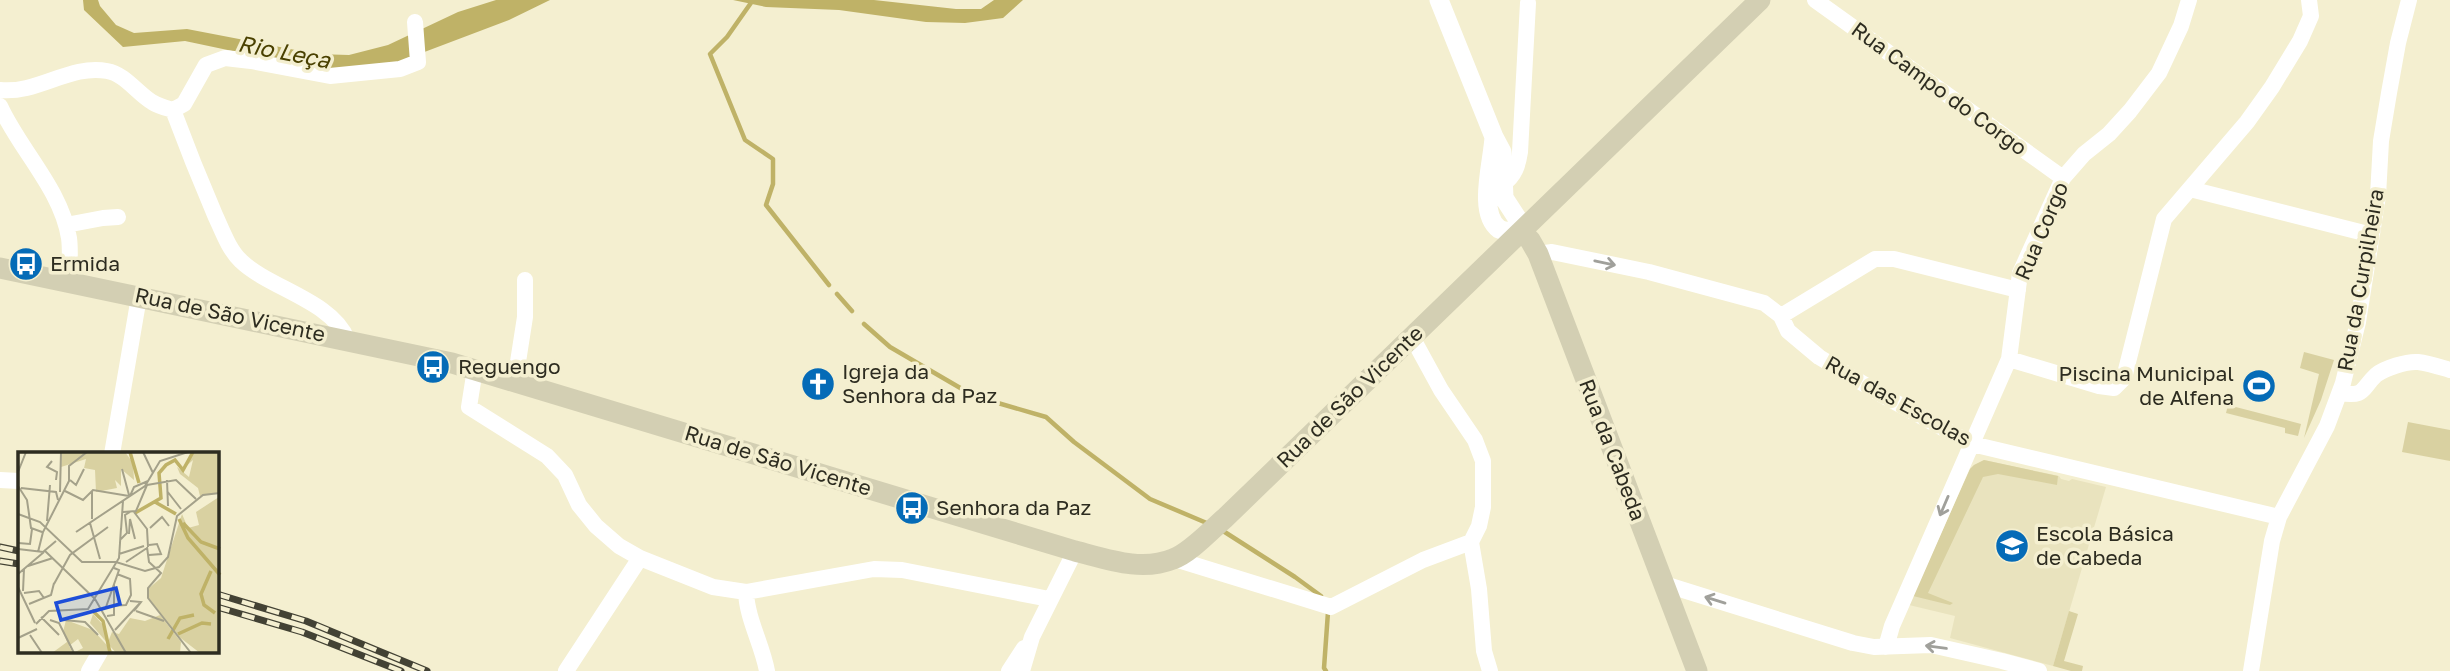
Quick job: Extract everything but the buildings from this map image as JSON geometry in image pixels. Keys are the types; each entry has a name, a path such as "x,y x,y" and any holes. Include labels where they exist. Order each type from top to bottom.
{"main road":[{"name":"Rua de São Vicente","path":"0,268 475,369 1075,551 1132,565 1155,564 1175,559 1218,524 1760,0"},
{"name":"Rua da Cabeda","path":"1521,232 1530,240 1538,254 1697,671"}],"street":[{"path":"1439,0 1502,152 1504,198 1517,218 1521,232 1501,230 1492,222 1489,213 1486,198 1493,161 1494,137"},
{"name":"Rua Campo do Corgo","path":"1815,0 2063,178"},
{"name":"Rua Corgo","path":"1886,647 1892,626 2009,359 2021,274 2063,178 2084,155 2109,134 2159,73 2181,26 2189,0"},
{"path":"2009,359 2099,386 2113,388 2124,378 2164,219 2247,122 2272,87 2300,41 2311,16 2309,0"},
{"name":"Rua da Curpilheira","path":"2251,671 2272,541 2279,517 2327,426 2340,393 2358,322 2389,93 2409,0"},
{"path":"1503,184 1511,179 1518,165 1520,152 1528,3"},
{"path":"173,110 184,104 206,65 225,58 330,76 400,69 418,62 415,22"},
{"path":"0,90 32,88 77,72 104,70 112,71 123,78 152,102 173,110 198,176 236,256 250,269 292,292 340,325 347,340"},
{"path":"0,106 40,170 66,225 70,242 69,282"},
{"path":"2190,188 2371,235"},
{"path":"66,225 118,218"},
{"name":"Rua das Escolas","path":"1538,254 1552,252 1697,284 1764,303 1782,316 1788,331 1819,357 1882,395 1972,443 2279,517"},
{"path":"1782,316 1875,259 1894,260 2018,290"},
{"path":"515,381 525,317 525,280"},
{"path":"112,452 139,297"},
{"path":"1412,337 1441,390 1475,440 1483,461 1483,506 1479,526 1471,542 1479,589 1483,651 1490,671"},
{"path":"2340,393 2353,395 2366,389 2376,376 2387,369 2416,361 2450,370"},
{"path":"475,369 469,407 547,456 565,475 579,505 596,526 619,546 640,558 713,587 746,592 874,569 902,570 1049,599"},
{"path":"0,480 18,481"},
{"path":"1175,559 1331,607 1423,560 1471,542"},
{"path":"1022,671 1032,638 1049,599 1075,551"},
{"path":"566,671 640,558"},
{"path":"1664,584 1853,643 1874,647 1931,645 2003,666 2039,671"},
{"path":"746,592 746,605 767,671"},
{"path":"1009,671 1032,638"},
{"path":"89,671 99,654"}],"shaded area":[{"path":"2304,352 2334,360 2321,400 2304,438 2319,374 2300,368"},
{"path":"2228,405 2301,424 2298,436 2285,433 2285,428 2226,413"},
{"path":"2408,422 2450,430 2450,461 2402,452"},
{"name":"Escola Básica de Cabeda","path":"1984,460 2059,476 2069,481 2072,479 2106,487 2053,666 1950,638 1955,616 1909,605 1970,469"},
{"path":"1984,460 2058,476 2057,485 1998,474 1983,477 1928,593 1953,603 1950,605 1913,596 1970,469"},
{"path":"2069,611 2078,614 2064,661 2083,666 2082,671 2053,666"}],"water":[{"name":"Rio Leça","path":"83,0 98,0 116,25 134,33 187,29 316,54 349,55 388,45 458,12 496,0 550,0 509,20 398,62 326,71 185,41 123,47 84,10"},
{"path":"733,0 874,0 981,9 994,0 1023,0 1003,18 965,23 926,22 839,10 766,7"}],"waterway":[{"path":"753,0 727,37 710,54 745,140 773,159 773,184 766,205 829,285"},
{"path":"837,294 852,311"},
{"path":"864,324 890,347 974,396 1046,417 1074,442 1150,499 1209,524"},
{"path":"1220,529 1321,596"},
{"path":"1326,671 1324,668 1328,612"}],"railway":[{"path":"0,547 18,551"},
{"path":"0,561 18,564"},
{"path":"219,595 306,621 427,671"},
{"path":"219,608 302,632 401,671"}],"place":[{"name":"Ermida","path":"26,264"},
{"name":"Reguengo","path":"433,367"},
{"name":"Igreja da Senhora da Paz","path":"818,384"},
{"name":"Piscina Municipal de Alfena","path":"2259,386"},
{"name":"Senhora da Paz","path":"912,508"},
{"name":"Escola Básica de Cabeda","path":"2012,546"}]}
